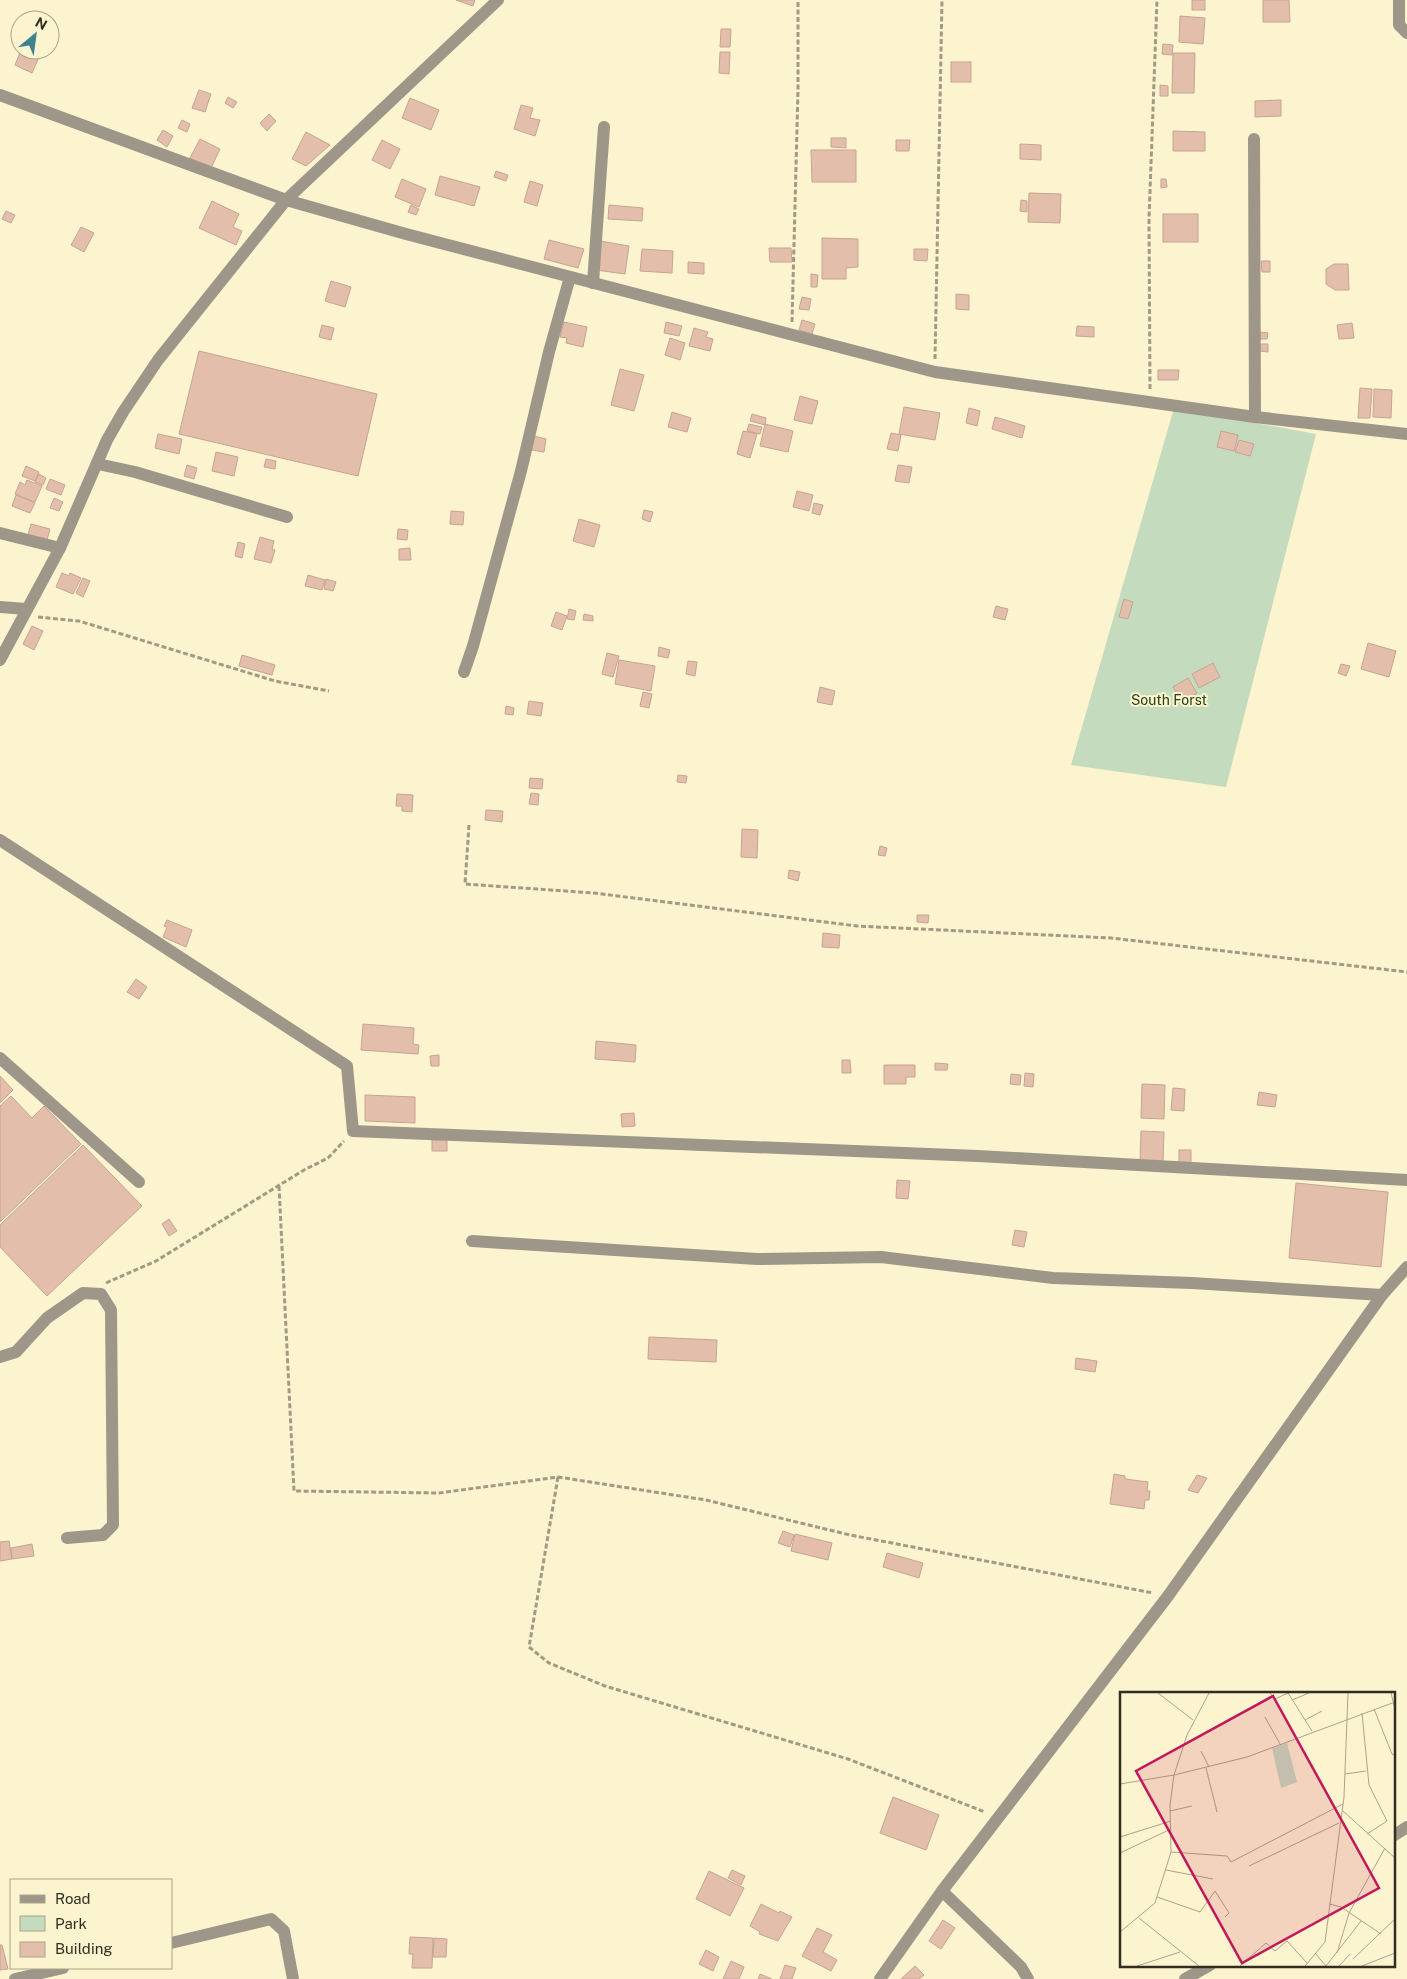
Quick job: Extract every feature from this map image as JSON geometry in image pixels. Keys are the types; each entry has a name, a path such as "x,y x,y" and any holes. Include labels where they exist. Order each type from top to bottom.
{"street":[{"path":"0,660 60,548 107,440 123,412 158,360 286,200 498,0"},
{"path":"1399,0 1399,26 1407,34"},
{"path":"0,95 286,200 570,277 935,372 1256,417 1407,434"},
{"path":"593,283 604,127"},
{"path":"1254,139 1256,417"},
{"path":"464,672 473,646 520,471 549,352 570,277"},
{"path":"98,464 135,472 287,517"},
{"path":"0,533 60,548"},
{"path":"0,606 26,612"},
{"path":"0,840 347,1066 353,1131 978,1156 1407,1180"},
{"path":"0,1058 139,1182"},
{"path":"472,1241 757,1259 881,1257 1053,1278 1192,1283 1382,1295"},
{"path":"880,1979 942,1891 1168,1596 1382,1295 1407,1267"},
{"path":"0,1356 16,1352 47,1318 83,1293 101,1294 110,1310 113,1525 103,1535 68,1538"},
{"path":"1394,1835 1407,1827"},
{"path":"942,1891 1021,1967 1028,1979"},
{"path":"172,1943 271,1919 284,1931 293,1979"},
{"path":"1185,1979 1208,1966"},
{"path":"15,1979 59,1969"}],"path":[{"path":"792,335 798,90 798,0"},
{"path":"935,372 942,0"},
{"path":"1150,402 1149,219 1157,0"},
{"path":"26,612 79,621 275,681 329,691"},
{"path":"469,825 465,884 594,893 857,926 1111,938 1407,972"},
{"path":"83,1293 156,1261 304,1170 328,1158 353,1131"},
{"path":"279,1186 294,1491 439,1493 558,1477 706,1500 850,1535 1168,1596"},
{"path":"558,1477 529,1647 549,1663 606,1686 848,1759 998,1817"}],"green space":[{"name":"South Forst","path":"1174,408 1316,434 1226,787 1071,765"}],"building":[{"path":"456,0 475,0 473,6"},
{"path":"1192,0 1205,0 1205,10 1192,10"},
{"path":"1263,0 1289,0 1290,22 1263,22"},
{"path":"1180,16 1205,18 1203,44 1179,42"},
{"path":"721,29 731,29 730,47 720,47"},
{"path":"1163,44 1173,45 1172,55 1162,54"},
{"path":"720,52 730,52 729,74 719,73"},
{"path":"1173,53 1195,53 1194,93 1172,93"},
{"path":"17,60 38,60 32,73 15,65"},
{"path":"951,62 971,62 971,82 951,82"},
{"path":"1160,85 1168,86 1168,96 1160,96"},
{"path":"199,90 211,94 205,112 192,108"},
{"path":"228,97 237,102 233,108 225,103"},
{"path":"410,98 439,110 431,130 402,118"},
{"path":"1281,100 1281,116 1255,117 1255,101"},
{"path":"521,105 533,108 530,118 540,120 535,136 514,129"},
{"path":"269,114 276,121 267,131 260,123"},
{"path":"182,120 190,124 187,132 178,128"},
{"path":"163,130 173,136 167,147 157,140"},
{"path":"1173,131 1205,132 1205,151 1173,151"},
{"path":"306,132 330,145 306,166 292,159"},
{"path":"831,138 846,138 846,148 831,147"},
{"path":"200,139 220,149 211,168 190,158"},
{"path":"382,140 400,149 390,169 372,160"},
{"path":"896,140 910,140 909,151 896,151"},
{"path":"1020,144 1041,145 1041,160 1020,159"},
{"path":"811,150 856,150 856,182 812,182"},
{"path":"496,171 508,175 506,181 494,177"},
{"path":"440,176 480,187 474,206 435,195"},
{"path":"402,179 426,189 419,207 395,197"},
{"path":"1161,179 1166,179 1167,187 1161,188"},
{"path":"530,181 543,185 537,206 524,202"},
{"path":"1029,193 1061,194 1060,223 1028,222"},
{"path":"1021,200 1027,201 1027,212 1020,211"},
{"path":"212,201 239,214 233,227 242,231 236,245 199,228"},
{"path":"411,205 419,209 416,215 408,212"},
{"path":"609,205 643,208 642,221 608,219"},
{"path":"6,211 15,215 11,223 2,219"},
{"path":"1163,214 1198,214 1198,242 1163,242"},
{"path":"81,227 94,233 84,252 71,245"},
{"path":"822,238 858,239 858,267 846,268 846,279 822,279"},
{"path":"549,240 584,249 578,268 544,259"},
{"path":"600,241 629,246 625,274 596,270"},
{"path":"769,248 791,248 792,262 770,262"},
{"path":"642,249 673,251 672,273 640,271"},
{"path":"914,249 928,249 927,261 914,260"},
{"path":"1261,261 1270,261 1270,272 1262,272"},
{"path":"688,262 704,263 704,274 688,273"},
{"path":"1334,264 1348,264 1349,290 1335,290 1326,284 1326,269"},
{"path":"811,274 818,275 817,287 811,287"},
{"path":"331,281 351,287 345,307 325,301"},
{"path":"956,294 969,295 969,310 956,309"},
{"path":"802,297 811,299 809,310 799,309"},
{"path":"802,320 815,324 812,334 799,330"},
{"path":"564,322 587,327 583,347 566,343 567,338 560,337"},
{"path":"666,322 682,326 679,336 664,333"},
{"path":"1352,323 1354,338 1339,339 1337,325"},
{"path":"322,325 334,328 331,340 319,337"},
{"path":"1077,326 1094,327 1094,337 1076,336"},
{"path":"694,328 708,332 706,337 713,339 710,351 689,346"},
{"path":"1260,332 1268,333 1267,339 1260,339"},
{"path":"670,338 685,343 680,360 665,355"},
{"path":"1260,344 1268,344 1268,352 1260,351"},
{"path":"199,351 377,394 358,476 179,434"},
{"path":"620,369 644,375 634,411 611,405"},
{"path":"1158,370 1179,370 1178,380 1158,380"},
{"path":"1360,388 1372,389 1370,418 1358,418"},
{"path":"1374,389 1392,390 1391,418 1373,417"},
{"path":"800,396 818,401 812,424 794,420"},
{"path":"904,407 940,413 935,440 899,434"},
{"path":"969,408 980,411 977,426 966,423"},
{"path":"672,412 691,418 687,432 668,427"},
{"path":"752,414 766,418 765,425 750,421"},
{"path":"995,417 1025,426 1022,438 992,429"},
{"path":"749,424 762,427 760,434 747,431"},
{"path":"765,424 793,431 788,452 760,446"},
{"path":"743,431 757,434 750,458 737,454"},
{"path":"1221,431 1238,435 1234,451 1217,447"},
{"path":"891,433 901,435 898,451 887,449"},
{"path":"158,434 182,439 179,454 155,448"},
{"path":"534,436 546,439 544,452 532,450"},
{"path":"1239,440 1254,444 1250,456 1235,452"},
{"path":"216,452 238,457 234,476 212,471"},
{"path":"266,459 276,461 275,469 264,467"},
{"path":"187,465 197,468 194,479 184,476"},
{"path":"898,465 912,467 909,483 895,481"},
{"path":"26,466 39,472 35,481 22,476"},
{"path":"39,474 46,478 43,485 35,482"},
{"path":"50,479 65,485 61,495 46,489"},
{"path":"27,480 42,486 35,502 15,494 20,482 25,485"},
{"path":"797,491 813,495 809,511 793,507"},
{"path":"16,495 35,503 30,513 12,506"},
{"path":"54,498 63,502 59,511 50,508"},
{"path":"814,503 823,505 820,515 812,513"},
{"path":"644,510 653,512 650,522 642,519"},
{"path":"451,511 464,512 463,525 450,524"},
{"path":"579,519 600,525 594,547 573,541"},
{"path":"31,524 50,529 47,540 28,535"},
{"path":"398,529 408,530 407,540 397,539"},
{"path":"260,537 274,541 272,549 275,550 271,563 254,559"},
{"path":"238,542 245,544 242,558 235,556"},
{"path":"410,548 411,560 399,560 399,549"},
{"path":"62,573 69,576 70,573 81,578 73,594 56,587"},
{"path":"308,575 325,580 322,590 305,586"},
{"path":"83,578 90,581 83,597 76,593"},
{"path":"326,579 336,582 333,591 324,589"},
{"path":"1124,599 1133,602 1128,619 1119,617"},
{"path":"996,606 1008,609 1005,620 993,617"},
{"path":"569,609 576,611 574,620 567,619"},
{"path":"556,612 567,616 562,630 551,626"},
{"path":"584,614 593,616 593,621 583,620"},
{"path":"32,626 43,631 34,650 23,644"},
{"path":"1368,643 1396,651 1389,677 1361,669"},
{"path":"659,647 670,650 668,658 658,656"},
{"path":"607,653 619,656 613,677 602,674"},
{"path":"242,655 275,665 272,675 239,666"},
{"path":"619,660 655,666 651,691 615,684"},
{"path":"688,661 697,662 695,676 686,674"},
{"path":"1213,663 1220,677 1199,688 1192,674"},
{"path":"1341,664 1350,666 1346,676 1338,673"},
{"path":"1188,678 1197,693 1182,702 1173,687"},
{"path":"820,687 835,691 832,705 817,702"},
{"path":"643,692 652,694 649,708 640,706"},
{"path":"529,701 543,703 541,716 527,714"},
{"path":"506,706 514,708 513,715 505,714"},
{"path":"678,775 687,776 686,783 677,782"},
{"path":"530,778 543,779 542,789 529,788"},
{"path":"531,793 539,794 538,805 529,804"},
{"path":"397,794 413,795 412,812 402,811 402,806 396,806"},
{"path":"486,810 503,811 502,822 485,820"},
{"path":"742,829 758,830 757,858 741,857"},
{"path":"880,846 887,848 885,856 878,855"},
{"path":"789,870 800,872 798,881 788,878"},
{"path":"917,915 929,915 928,923 917,922"},
{"path":"167,920 192,930 186,947 163,937 167,927 164,926"},
{"path":"823,933 840,935 839,948 822,947"},
{"path":"136,979 147,987 139,999 127,992"},
{"path":"363,1024 414,1028 413,1044 419,1045 418,1054 361,1050"},
{"path":"596,1041 636,1045 635,1062 595,1059"},
{"path":"439,1055 439,1066 431,1066 430,1056"},
{"path":"842,1060 850,1060 851,1073 842,1073"},
{"path":"935,1063 948,1064 947,1070 935,1070"},
{"path":"884,1065 915,1065 915,1077 906,1077 906,1084 884,1084"},
{"path":"1025,1073 1034,1074 1033,1087 1024,1086"},
{"path":"1011,1074 1021,1075 1020,1085 1010,1084"},
{"path":"0,1076 13,1090 0,1103"},
{"path":"1142,1084 1165,1085 1164,1119 1141,1118"},
{"path":"1173,1088 1185,1089 1184,1111 1171,1110"},
{"path":"1259,1092 1277,1095 1275,1107 1257,1105"},
{"path":"365,1095 415,1097 415,1123 365,1121"},
{"path":"11,1096 32,1118 44,1106 81,1144 0,1222 0,1106"},
{"path":"634,1113 635,1126 622,1127 621,1114"},
{"path":"1141,1131 1164,1132 1163,1163 1140,1162"},
{"path":"432,1140 447,1140 447,1151 432,1151"},
{"path":"83,1145 142,1206 47,1296 0,1247 0,1225"},
{"path":"1179,1150 1191,1150 1191,1166 1179,1166"},
{"path":"897,1180 910,1181 908,1199 896,1198"},
{"path":"1296,1183 1388,1192 1381,1267 1289,1258"},
{"path":"169,1219 177,1231 169,1236 162,1224"},
{"path":"1015,1230 1027,1232 1024,1247 1012,1245"},
{"path":"649,1337 717,1340 716,1362 648,1359"},
{"path":"1076,1358 1097,1361 1095,1372 1075,1369"},
{"path":"1114,1474 1125,1476 1125,1479 1148,1482 1149,1500 1145,1500 1144,1509 1110,1504"},
{"path":"1197,1475 1207,1478 1198,1493 1188,1490"},
{"path":"783,1531 794,1535 790,1547 778,1543"},
{"path":"795,1534 832,1543 828,1560 791,1551"},
{"path":"9,1541 12,1559 0,1561 0,1542"},
{"path":"32,1544 34,1556 12,1559 11,1548"},
{"path":"887,1553 923,1563 919,1578 883,1567"},
{"path":"893,1797 939,1815 926,1850 880,1833"},
{"path":"732,1870 745,1876 741,1885 728,1878"},
{"path":"709,1871 744,1888 730,1916 696,1899"},
{"path":"761,1904 792,1917 778,1941 759,1934 760,1932 750,1926"},
{"path":"943,1920 955,1928 941,1949 929,1941"},
{"path":"817,1928 832,1935 823,1952 837,1960 831,1971 802,1956"},
{"path":"410,1937 433,1938 432,1968 412,1968 413,1954 409,1954"},
{"path":"434,1938 447,1939 446,1957 433,1957"},
{"path":"0,1945 2,1945 8,1969 0,1970"},
{"path":"706,1950 719,1957 713,1971 699,1964"},
{"path":"731,1961 744,1967 739,1979 723,1979"},
{"path":"785,1965 796,1968 792,1979 780,1979"},
{"path":"915,1966 924,1975 919,1979 901,1979"},
{"path":"760,1974 772,1979 758,1979"}]}
